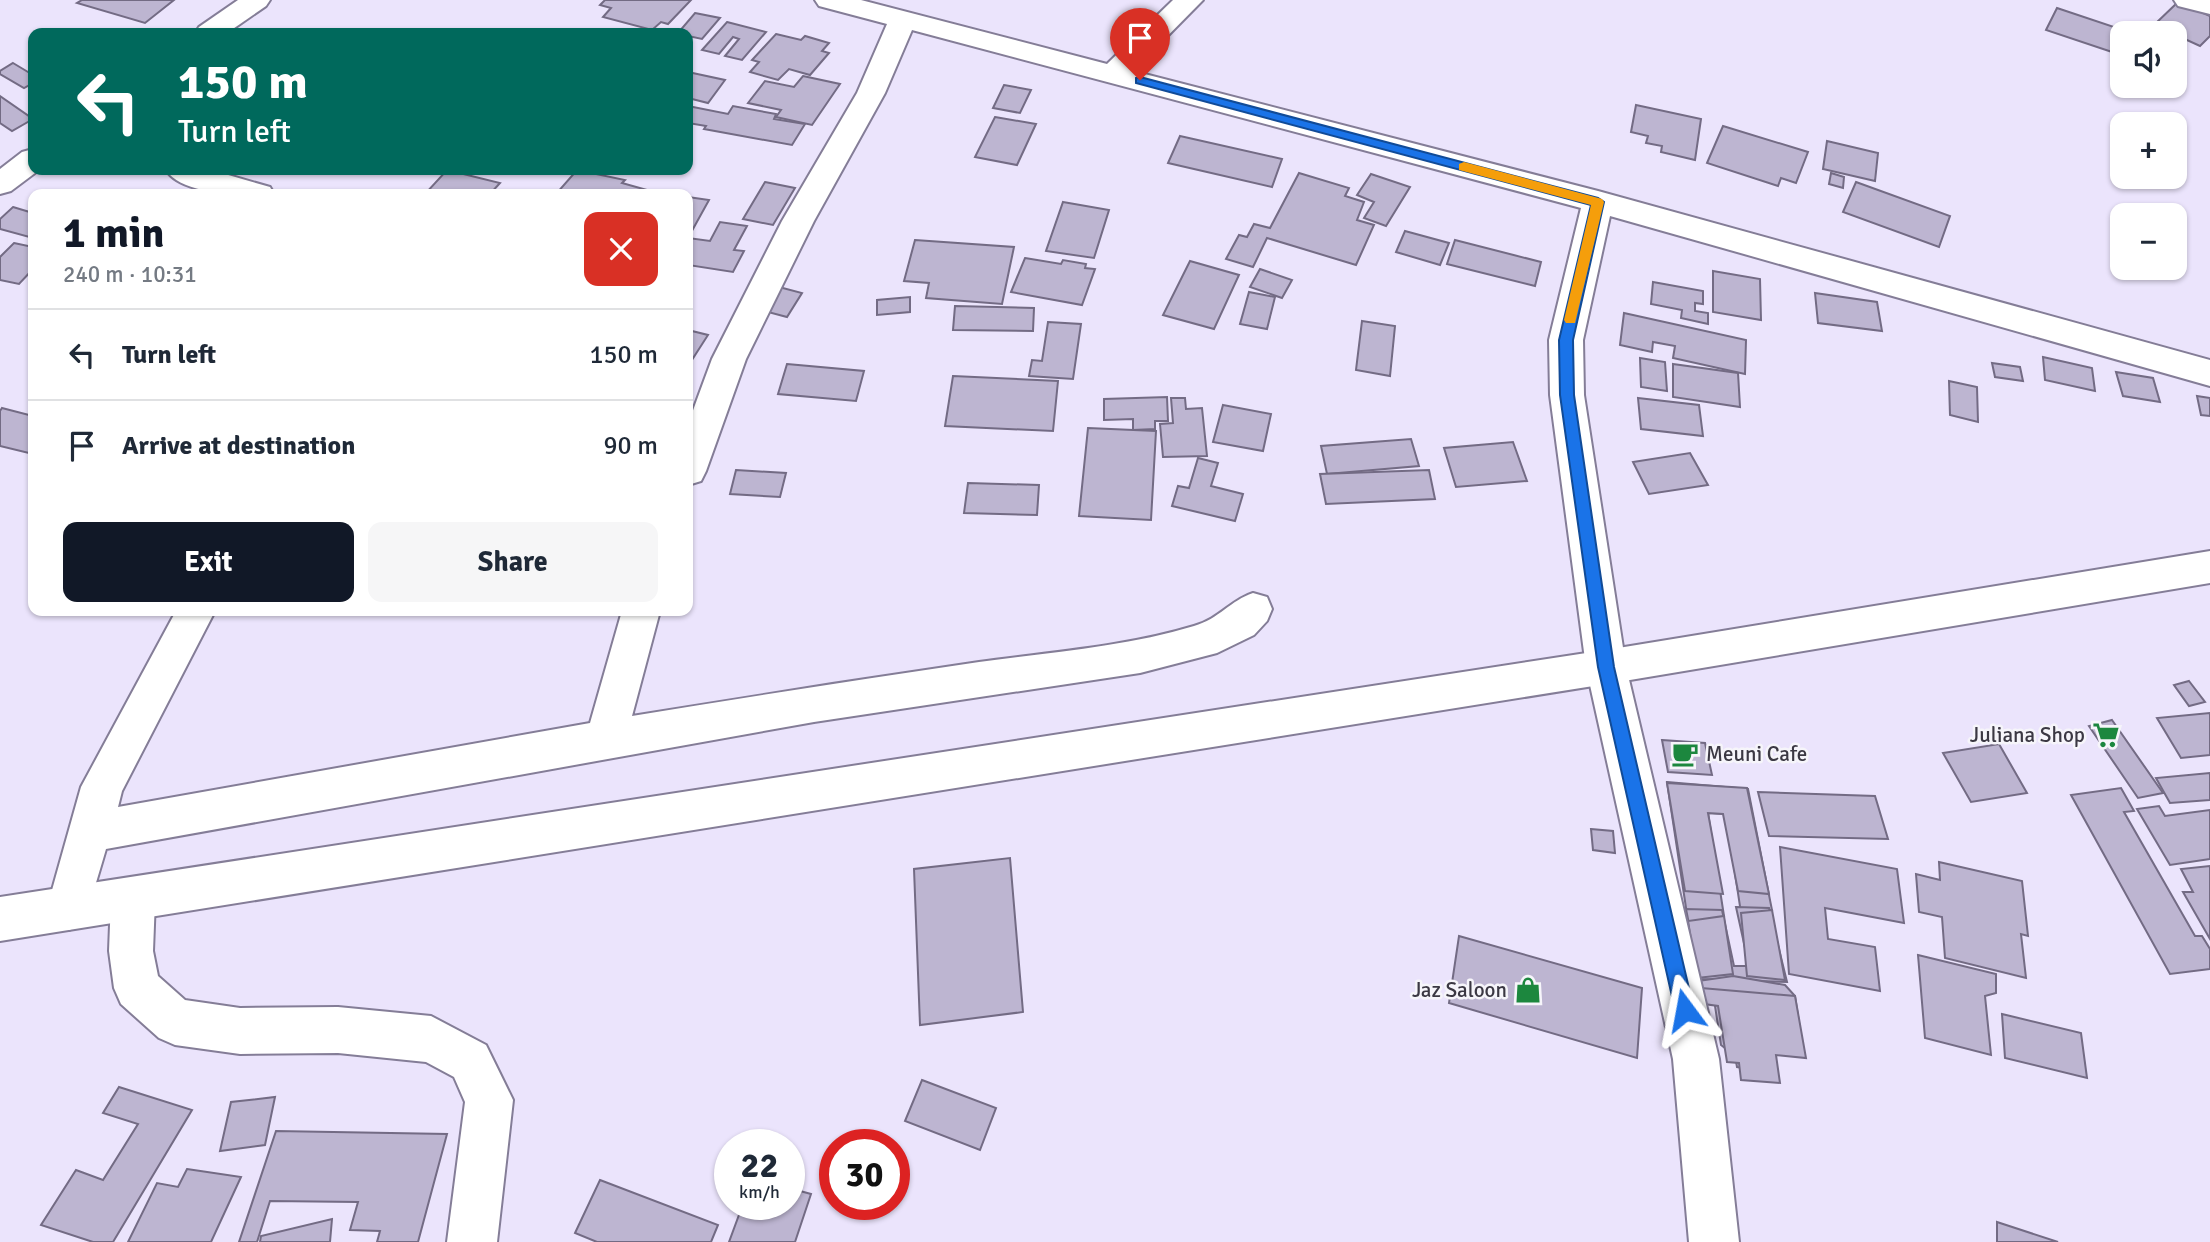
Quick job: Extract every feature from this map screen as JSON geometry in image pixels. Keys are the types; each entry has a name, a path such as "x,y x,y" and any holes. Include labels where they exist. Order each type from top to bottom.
{"main road":[{"path":"216,28 256,0"},
{"path":"830,0 1598,202 2210,373"},
{"path":"1114,73 1189,0"},
{"path":"2188,0 2210,6"},
{"path":"693,457 729,359 797,221 871,93 903,19"},
{"path":"0,184 28,163"},
{"path":"195,175 236,189"},
{"path":"1598,202 1566,340 1567,395 1606,667 1696,1059 1714,1242"},
{"path":"0,919 1606,667 2210,567"},
{"path":"90,832 814,704 1140,656 1203,641 1240,623 1253,609"},
{"path":"69,908 102,787 193,616"},
{"path":"606,739 640,616"},
{"path":"133,899 131,951 137,988 176,1022 240,1031 338,1030 431,1039 470,1061 489,1100 472,1242"}],"building":[{"path":"82,0 174,0 145,23 77,3"},
{"path":"605,0 691,0 668,24 661,22 654,28 603,17 611,8 600,5"},
{"path":"2178,2 2210,16 2210,36 2200,46 2187,40 2187,21 2158,21"},
{"path":"2057,8 2110,26 2110,51 2046,30"},
{"path":"695,13 720,18 702,39 693,37 693,28 682,28"},
{"path":"727,22 766,32 742,60 725,56 739,39 733,37 719,54 702,50"},
{"path":"776,34 801,40 805,36 829,43 822,51 829,53 810,75 789,69 778,80 750,72 759,62 752,60"},
{"path":"13,63 28,72 28,86 24,88 0,74 0,71"},
{"path":"693,73 725,80 708,103 693,99"},
{"path":"803,76 840,84 812,125 776,117 781,110 748,103 765,81 794,87"},
{"path":"1004,85 1031,90 1020,113 993,108"},
{"path":"0,96 28,116 28,122 12,131 0,123"},
{"path":"1636,105 1701,119 1695,160 1661,152 1662,146 1646,143 1648,136 1631,132"},
{"path":"733,106 776,114 774,119 805,124 792,145 704,129 706,126 693,124 693,107 728,114"},
{"path":"995,117 1036,124 1017,165 975,157"},
{"path":"1723,126 1808,152 1796,183 1781,178 1778,186 1707,163"},
{"path":"1180,136 1282,159 1272,187 1168,163"},
{"path":"1827,141 1878,153 1875,181 1823,169"},
{"path":"1299,173 1349,188 1345,196 1364,202 1357,220 1374,225 1356,265 1267,238 1253,267 1226,259 1239,235 1247,237 1254,224 1270,228"},
{"path":"1831,173 1844,177 1843,188 1829,184"},
{"path":"1371,174 1410,187 1386,226 1364,218 1374,202 1357,195"},
{"path":"442,175 467,175 500,183 495,189 430,189"},
{"path":"573,175 601,175 625,180 622,183 643,189 560,189"},
{"path":"765,182 795,188 773,225 743,219"},
{"path":"1856,182 1950,216 1939,247 1843,212"},
{"path":"693,198 709,200 693,229"},
{"path":"1063,202 1109,210 1094,258 1046,251"},
{"path":"13,207 28,212 28,237 0,229 0,219"},
{"path":"720,222 747,226 734,250 744,251 733,272 693,266 693,239 710,241"},
{"path":"1405,231 1449,243 1440,265 1396,252"},
{"path":"915,240 1014,247 1002,304 926,298 929,283 904,281"},
{"path":"1455,240 1541,262 1535,286 1447,264"},
{"path":"14,243 28,246 28,274 19,284 0,280 0,257"},
{"path":"1025,258 1061,264 1063,260 1086,264 1085,268 1095,269 1082,305 1011,292"},
{"path":"1190,261 1239,275 1214,329 1163,315"},
{"path":"1260,269 1292,280 1282,298 1250,287"},
{"path":"1713,271 1760,279 1761,320 1713,312"},
{"path":"1653,282 1703,291 1703,304 1695,303 1695,311 1708,313 1708,324 1681,318 1682,310 1651,304"},
{"path":"779,287 802,293 787,317 764,311"},
{"path":"1249,292 1275,297 1267,329 1240,324"},
{"path":"1815,293 1877,302 1882,331 1818,323"},
{"path":"910,297 910,312 877,315 877,300"},
{"path":"955,306 1034,308 1033,331 953,330"},
{"path":"1624,313 1746,340 1745,374 1673,358 1675,346 1653,342 1652,352 1620,345"},
{"path":"1362,321 1395,326 1390,376 1356,370"},
{"path":"1048,322 1081,324 1073,379 1029,376 1032,360 1042,361"},
{"path":"693,331 708,335 693,358"},
{"path":"2043,357 2092,368 2095,391 2045,380"},
{"path":"1640,358 1665,362 1667,391 1641,387"},
{"path":"1992,363 2020,367 2023,381 1995,377"},
{"path":"787,364 864,371 856,401 778,394"},
{"path":"1673,364 1738,373 1740,407 1673,397"},
{"path":"2116,372 2153,378 2160,402 2123,396"},
{"path":"953,376 1058,381 1053,431 945,426"},
{"path":"1949,381 1977,387 1978,422 1950,415"},
{"path":"2197,396 2210,398 2210,416 2201,415"},
{"path":"1167,397 1168,421 1155,421 1155,429 1133,430 1133,419 1104,420 1104,399"},
{"path":"1171,398 1185,398 1186,409 1202,408 1207,456 1163,457 1160,424 1173,423"},
{"path":"1638,398 1699,405 1703,436 1641,429"},
{"path":"1223,405 1271,414 1263,451 1213,442"},
{"path":"2,408 28,415 28,453 0,446"},
{"path":"1088,428 1156,431 1151,520 1079,516"},
{"path":"1411,439 1419,466 1327,474 1321,446"},
{"path":"1513,442 1527,481 1456,487 1444,448"},
{"path":"1690,453 1708,485 1649,494 1633,462"},
{"path":"1198,458 1218,463 1211,486 1243,494 1235,521 1172,506 1178,486 1189,488"},
{"path":"736,470 786,473 780,497 730,494"},
{"path":"1429,470 1435,499 1326,504 1320,474"},
{"path":"968,483 1039,485 1037,515 964,513"},
{"path":"2189,681 2205,702 2189,706 2174,685"},
{"path":"2210,713 2210,755 2181,758 2157,718"},
{"path":"2112,720 2163,793 2138,798 2089,726"},
{"path":"1662,740 1705,743 1712,775 1668,772"},
{"path":"1999,744 2027,793 1971,802 1943,753"},
{"path":"2210,773 2210,800 2170,803 2156,778"},
{"path":"1667,782 1748,789 1772,910 1741,913 1726,814 1708,813 1724,916 1688,921"},
{"path":"1667,783 1747,788 1769,894 1738,891 1723,814 1708,813 1723,894 1685,891"},
{"path":"2121,788 2134,811 2124,812 2195,936 2202,936 2210,949 2210,969 2170,974 2071,795"},
{"path":"1758,792 1875,796 1888,839 1769,836"},
{"path":"2159,806 2165,816 2210,810 2210,859 2170,865 2137,809"},
{"path":"1591,829 1613,831 1615,853 1593,850"},
{"path":"1780,847 1897,869 1904,923 1825,908 1828,939 1875,947 1880,991 1789,974"},
{"path":"1010,858 1023,1012 920,1025 914,869"},
{"path":"1939,862 2022,881 2028,936 2021,934 2026,978 1945,958 1942,917 1919,912 1916,874 1940,880"},
{"path":"2210,866 2210,939 2183,892 2193,892 2181,869"},
{"path":"1736,907 1769,908 1787,982 1700,979 1686,909 1722,910 1734,966 1749,966"},
{"path":"1772,910 1785,980 1747,976 1741,913"},
{"path":"1724,916 1733,974 1697,978 1688,921"},
{"path":"1459,936 1642,988 1637,1058 1449,1003"},
{"path":"1918,955 1996,974 1996,993 1985,996 1991,1055 1925,1038"},
{"path":"1733,976 1785,985 1795,996 1802,1042 1773,1046 1773,1072 1737,1067 1735,1056 1721,1045 1713,993 1699,992 1698,981"},
{"path":"1701,988 1795,996 1806,1058 1776,1055 1780,1083 1741,1080 1739,1063 1727,1062 1718,1006 1704,1004"},
{"path":"2002,1014 2081,1033 2087,1078 2005,1058"},
{"path":"922,1080 996,1108 980,1150 905,1121"},
{"path":"119,1087 192,1110 113,1242 93,1242 41,1225 76,1170 103,1180 138,1124 103,1113"},
{"path":"275,1097 265,1145 220,1151 231,1102"},
{"path":"276,1131 447,1134 418,1242 377,1242 380,1231 350,1230 358,1202 270,1201 257,1242 239,1242"},
{"path":"187,1169 241,1177 211,1242 128,1242 157,1183 178,1187"},
{"path":"600,1180 718,1225 711,1242 597,1242 575,1233"},
{"path":"805,1192 811,1194 805,1212"},
{"path":"332,1219 330,1242 260,1242 261,1236"},
{"path":"737,1220 802,1220 795,1242 729,1242"},
{"path":"1997,1222 2058,1242 1997,1242"}],"slow traffic":[{"path":"1464,167 1598,202 1570,320"}],"place":[{"name":"Juliana Shop","path":"2106,735"},
{"name":"Meuni Cafe","path":"1685,754"},
{"name":"Jaz Saloon","path":"1528,990"}],"route":[{"path":"1140,80 1598,202 1566,340 1567,395 1606,667 1685,1010"}]}
